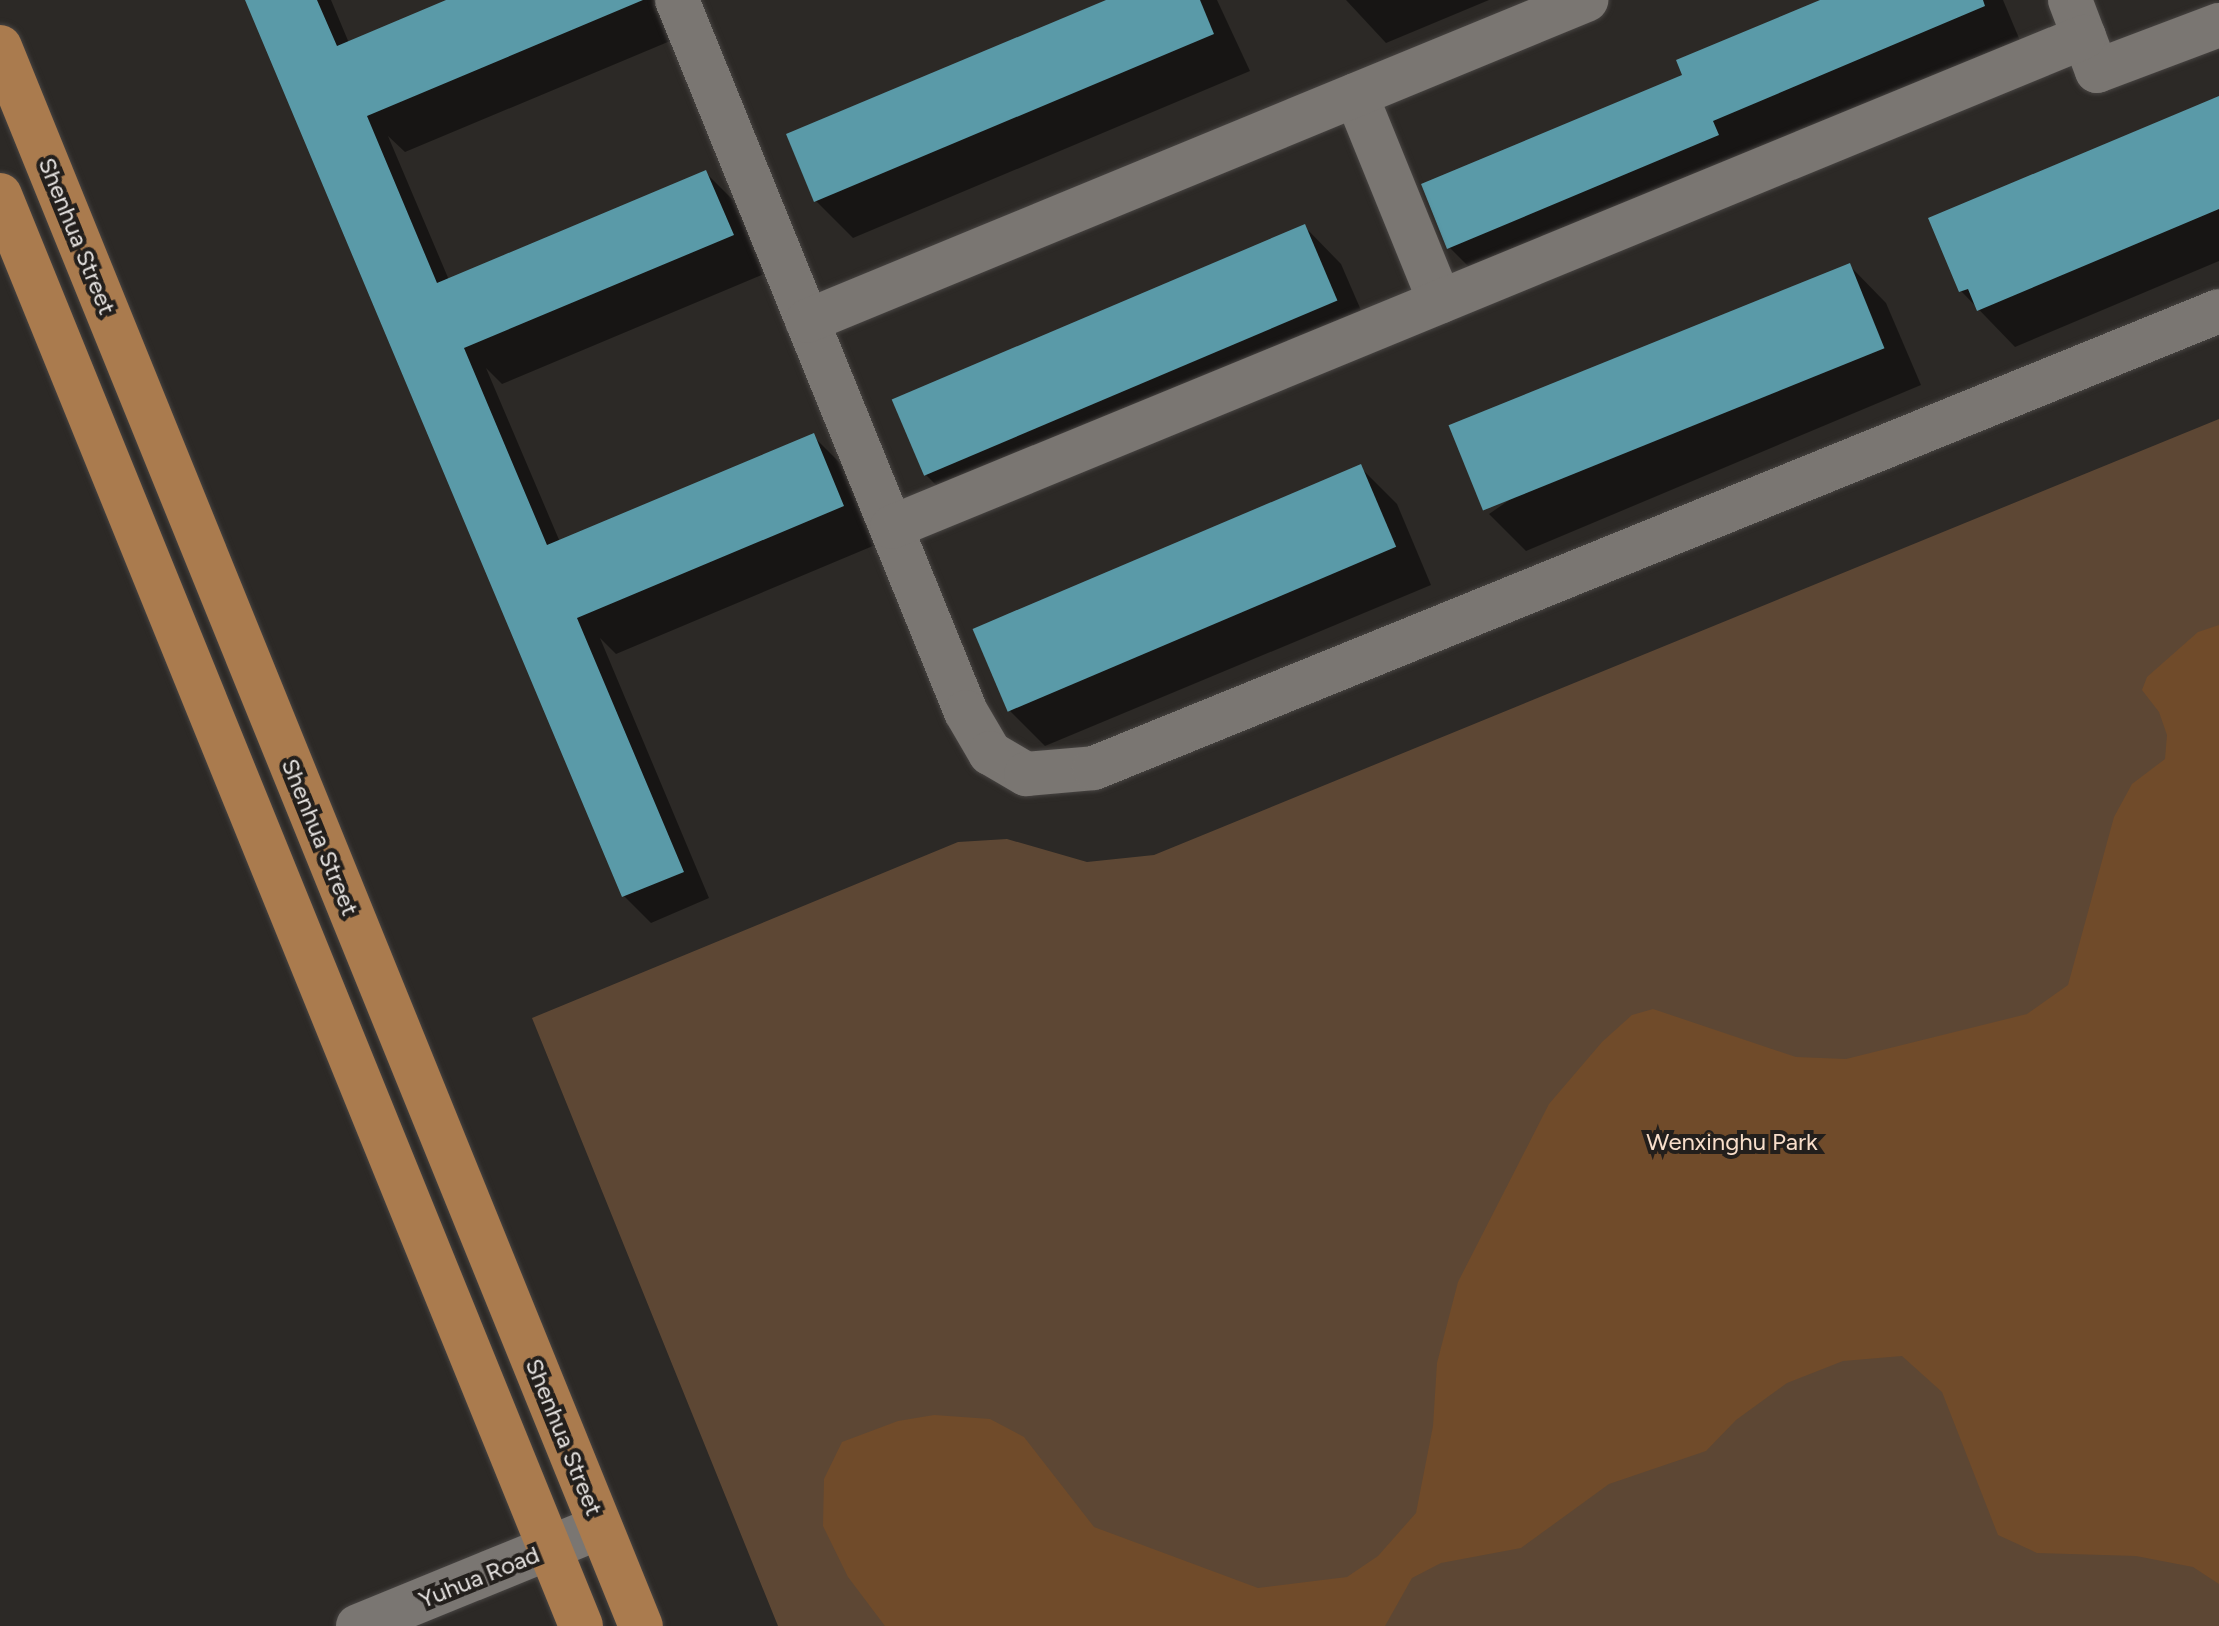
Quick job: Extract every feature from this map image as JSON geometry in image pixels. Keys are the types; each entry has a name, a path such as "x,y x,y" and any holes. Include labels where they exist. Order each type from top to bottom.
{"main road":[{"name":"Shenhua Street","path":"0,47 641,1626"},
{"path":"0,195 581,1626"}],"street":[{"path":"677,0 966,712 990,753 1026,774 1094,768 2219,311"},
{"path":"807,321 1586,0"},
{"path":"892,527 1440,302 2077,18 2097,71 2219,25"},
{"path":"1356,95 1440,302"},
{"name":"Yuhua Road","path":"358,1626 600,1527"}],"green space":[{"name":"Wenxinghu Park","path":"2219,419 2219,1626 778,1626 532,1018 958,842 1007,839 1087,862 1154,855"}],"shaded area":[{"path":"2219,625 2219,1584 2193,1567 2136,1556 2037,1553 1998,1535 1942,1392 1902,1356 1843,1361 1787,1383 1736,1420 1706,1451 1609,1484 1521,1548 1441,1563 1412,1578 1385,1626 885,1626 848,1577 823,1526 824,1479 842,1442 898,1421 934,1415 990,1419 1024,1437 1094,1527 1258,1588 1347,1577 1378,1556 1416,1513 1433,1426 1437,1363 1458,1282 1549,1104 1602,1042 1632,1015 1653,1009 1796,1057 1846,1059 2027,1014 2068,985 2114,817 2132,784 2165,759 2167,735 2159,712 2142,690 2147,677 2198,632"}],"building":[{"path":"245,0 317,0 337,46 446,0 643,0 367,116 437,283 706,170 734,235 464,348 547,545 814,433 844,506 577,618 684,872 622,897"},
{"path":"1106,0 1200,0 1214,34 814,202 786,134"},
{"path":"1820,0 1983,0 1985,6 1713,121 1719,135 1447,249 1421,184 1682,75 1676,60"},
{"path":"2219,96 2219,209 1977,311 1968,289 1959,292 1928,218"},
{"path":"1305,224 1337,300 924,476 892,399"},
{"path":"1850,263 1884,348 1483,511 1449,425"},
{"path":"1361,464 1396,547 1008,712 973,629"}]}
